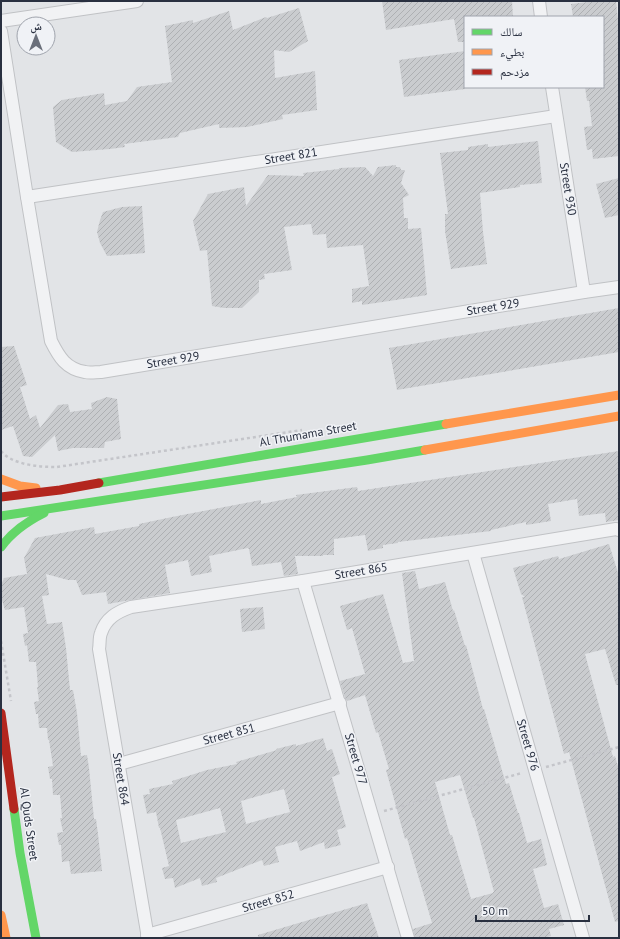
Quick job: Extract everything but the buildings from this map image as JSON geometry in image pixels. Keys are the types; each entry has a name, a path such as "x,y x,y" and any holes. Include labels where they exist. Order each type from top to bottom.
{"street":[{"path":"1,21 137,1"},
{"path":"539,1 541,16"},
{"name":"Street 929","path":"1,31 26,197 51,341 59,357 70,367 86,372 101,372 619,287"},
{"name":"Street 930","path":"552,88 584,292"},
{"name":"Street 821","path":"26,197 556,116"},
{"name":"Al Thumama Street","path":"1,497 60,490 370,436 619,395"},
{"path":"1,516 366,460 619,416"},
{"path":"1,479 20,486 60,490"},
{"path":"1,548 4,542 27,523 41,514 55,508"},
{"name":"Street 865","path":"107,621 118,612 131,607 303,581 616,529 619,530"},
{"name":"Street 976","path":"473,553 583,938"},
{"name":"Street 977","path":"303,581 408,938"},
{"name":"Street 864","path":"107,621 100,633 99,649 147,937"},
{"name":"Street 851","path":"119,764 340,703"},
{"name":"Al Quds Street","path":"1,713 20,853 36,938"},
{"name":"Street 852","path":"147,937 388,867"},
{"path":"1,915 6,938"}],"path":[{"path":"1,451 9,458 35,466 57,468 307,429"},
{"path":"372,815 515,774 619,747"}],"traffic: fast":[{"path":"99,483 446,424"},
{"path":"1,516 425,450"},
{"path":"1,547 10,536 21,527 44,513"},
{"path":"14,809 20,853 36,938"}],"traffic: slow":[{"path":"446,424 619,395"},
{"path":"425,450 619,416"},
{"path":"1,479 20,486 36,488"},
{"path":"1,915 6,938"}],"traffic: jam":[{"path":"1,497 60,490 99,483"},
{"path":"1,713 14,809"}]}
